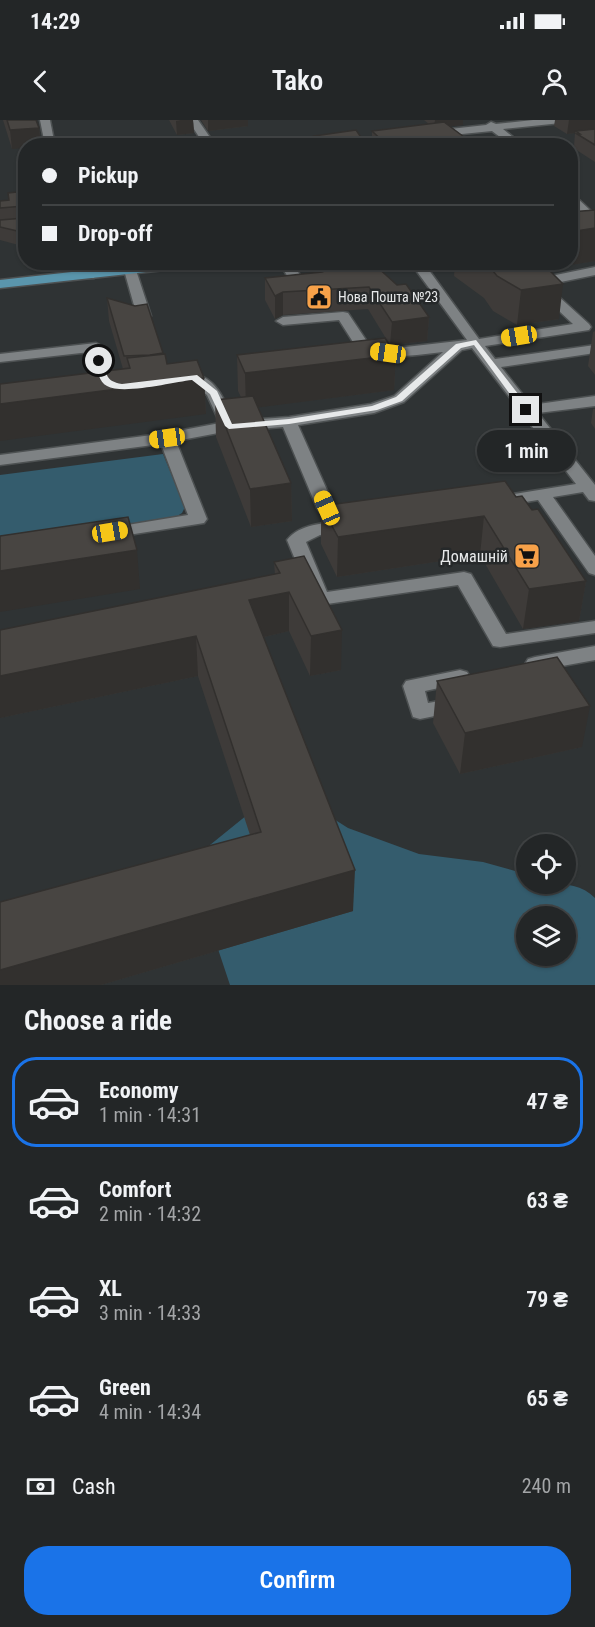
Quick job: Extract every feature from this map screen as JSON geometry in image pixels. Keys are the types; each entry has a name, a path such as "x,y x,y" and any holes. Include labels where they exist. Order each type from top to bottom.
{"main road":[{"path":"0,284 81,270"}],"street":[{"path":"45,120 49,138"},
{"path":"193,120 206,138"},
{"path":"484,120 508,138"},
{"path":"428,134 561,120"},
{"path":"578,203 591,214"},
{"path":"130,270 144,316"},
{"path":"290,270 300,288"},
{"path":"422,270 491,364 590,491"},
{"path":"283,321 343,316 365,350 388,353 458,346 584,327 536,283 595,271"},
{"path":"579,273 595,288"},
{"path":"0,358 96,346 103,376 110,384 132,386"},
{"path":"0,460 167,438 229,426 289,422 374,408 399,399 458,346"},
{"path":"491,364 595,349"},
{"path":"170,382 194,377 214,393 229,426"},
{"path":"526,410 595,401"},
{"path":"289,422 327,508"},
{"path":"93,535 198,519 167,438"},
{"path":"485,504 543,495 590,491"},
{"path":"543,495 595,569"},
{"path":"358,523 316,530 296,540 320,599 465,578 500,641 595,627"},
{"path":"520,675 515,667 595,653"},
{"path":"474,701 420,712 413,686 481,674"}],"shaded area":[{"path":"163,454 185,507 182,513 174,518 0,543 0,475"},
{"path":"307,802 348,828 419,854 483,862 516,871 516,894 576,894 576,887 588,892 595,898 595,985 230,985 189,862 247,815"}],"building":[{"path":"7,120 36,120 39,128 10,130"},
{"path":"444,122 465,138 379,138 372,131"},
{"path":"595,129 595,145 577,134 580,134 576,131"},
{"path":"356,130 362,138 316,138 314,136"},
{"path":"18,192 18,206 0,208 0,201 9,200 8,193"},
{"path":"595,210 595,228 578,231 578,211"},
{"path":"18,218 18,231 0,227 0,220"},
{"path":"327,270 380,270 397,285 406,284 429,317 392,322 369,287 283,292 275,296 265,278"},
{"path":"492,270 549,270 563,284 521,290 497,276"},
{"path":"107,298 135,306 147,304 163,353 124,356"},
{"path":"385,338 396,355 245,373 237,355"},
{"path":"165,354 167,364 197,360 204,378 0,404 0,384 130,368 127,358"},
{"path":"253,396 291,483 250,489 215,400"},
{"path":"505,481 516,497 522,496 532,510 538,509 586,581 529,589 484,516 338,537 321,506"},
{"path":"128,517 137,550 0,571 0,536"},
{"path":"304,556 342,630 311,636 289,592 249,600 355,870 0,970 0,902 261,832 196,636 0,676 0,630 280,573 274,562"},
{"path":"557,657 590,706 465,733 437,681"}],"place":[{"name":"Нова Пошта №23","path":"319,297"},
{"name":"Домашній","path":"527,556"}],"route":[{"path":"99,361 103,376 110,384 122,387 194,377 214,393 229,426 289,422 374,408 399,399 458,346 476,343 526,410"}]}
